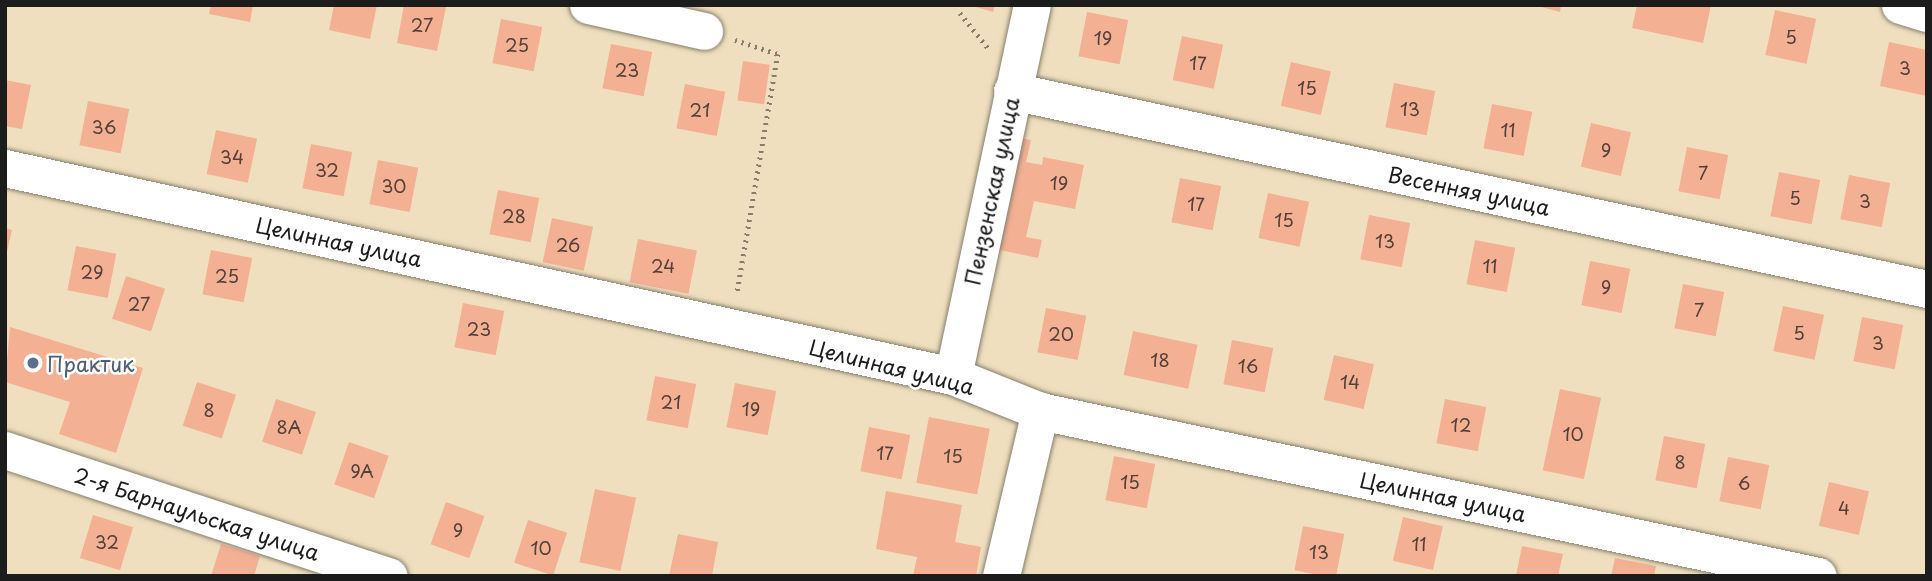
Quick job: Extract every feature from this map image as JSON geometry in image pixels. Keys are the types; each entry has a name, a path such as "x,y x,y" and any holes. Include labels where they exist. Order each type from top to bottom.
{"street":[{"path":"588,5 704,31"},
{"name":"Пензенская улица","path":"953,376 1032,5"},
{"path":"1900,5 1927,13"},
{"name":"Весенняя улица","path":"1012,91 1927,289"},
{"name":"Целинная улица","path":"5,168 953,376 1040,411 1818,576"},
{"path":"1000,576 1040,411"},
{"name":"2-я Барнаульская улица","path":"5,450 389,576"}],"path":[{"path":"704,31 778,54 732,328"}],"building":[{"path":"211,5 253,5 250,22 209,14"},
{"path":"334,5 377,5 370,39 329,30"},
{"path":"404,5 446,7 437,51 397,43"},
{"path":"969,5 995,5 993,12"},
{"path":"1534,5 1561,5 1560,12"},
{"path":"1637,5 1711,5 1703,43 1632,28"},
{"path":"1775,10 1816,19 1807,64 1765,55"},
{"path":"1087,12 1128,20 1120,64 1078,56"},
{"path":"501,19 542,27 534,71 492,63"},
{"path":"1182,36 1223,45 1214,89 1173,80"},
{"path":"1889,42 1927,50 1927,96 1880,86"},
{"path":"611,44 652,52 644,96 602,88"},
{"path":"743,61 770,65 764,104 737,101"},
{"path":"1291,62 1331,71 1321,115 1281,106"},
{"path":"5,80 31,85 22,129 5,126"},
{"path":"1394,83 1435,91 1427,135 1385,127"},
{"path":"685,84 725,92 717,136 676,128"},
{"path":"88,101 129,109 121,153 79,145"},
{"path":"1492,104 1532,112 1524,156 1483,148"},
{"path":"1591,123 1631,132 1621,176 1581,167"},
{"path":"216,130 257,139 248,183 207,174"},
{"path":"1019,138 1031,140 1026,162 1042,165 1043,157 1084,165 1075,209 1034,201 1026,237 1042,240 1038,258 995,249"},
{"path":"311,144 352,152 344,196 302,188"},
{"path":"1687,147 1728,155 1720,199 1678,191"},
{"path":"378,160 418,168 410,212 369,204"},
{"path":"1779,172 1820,180 1812,224 1770,216"},
{"path":"1849,175 1890,183 1882,227 1840,219"},
{"path":"1180,178 1221,186 1213,230 1171,222"},
{"path":"498,190 539,198 531,242 489,234"},
{"path":"1268,193 1309,202 1300,247 1258,238"},
{"path":"1369,215 1410,223 1402,267 1360,259"},
{"path":"552,218 593,227 584,271 543,262"},
{"path":"5,228 12,230 6,256 5,256"},
{"path":"638,239 697,250 689,294 630,282"},
{"path":"1475,240 1515,248 1507,292 1466,284"},
{"path":"76,246 116,254 108,298 67,290"},
{"path":"211,250 252,258 244,302 202,294"},
{"path":"1590,261 1630,269 1622,313 1581,305"},
{"path":"126,276 165,289 151,331 112,319"},
{"path":"1683,284 1724,292 1716,336 1674,328"},
{"path":"463,303 504,311 496,355 454,347"},
{"path":"1783,306 1824,315 1815,360 1773,351"},
{"path":"1046,308 1086,316 1078,360 1037,352"},
{"path":"1862,317 1903,325 1895,369 1853,361"},
{"path":"10,327 143,368 116,453 59,434 70,402 5,382"},
{"path":"1133,331 1198,345 1188,389 1124,375"},
{"path":"1232,340 1273,348 1265,392 1223,384"},
{"path":"1334,355 1374,364 1364,409 1324,400"},
{"path":"655,376 696,384 688,428 646,420"},
{"path":"197,382 236,395 222,438 183,426"},
{"path":"735,383 776,391 768,435 726,427"},
{"path":"1560,389 1601,398 1584,479 1543,470"},
{"path":"276,399 316,412 302,455 262,442"},
{"path":"1445,399 1486,407 1478,451 1436,443"},
{"path":"929,417 990,429 977,495 916,483"},
{"path":"869,427 910,435 902,479 860,471"},
{"path":"1664,436 1705,444 1697,488 1655,480"},
{"path":"349,442 389,456 374,498 334,485"},
{"path":"1114,456 1155,464 1147,508 1105,500"},
{"path":"1728,457 1769,465 1761,509 1719,501"},
{"path":"1829,482 1869,491 1859,535 1819,526"},
{"path":"595,489 636,498 620,571 579,562"},
{"path":"886,491 962,505 955,542 981,547 976,576 913,576 917,557 876,549"},
{"path":"446,502 485,516 469,558 431,544"},
{"path":"93,515 133,527 120,570 80,558"},
{"path":"1403,517 1443,526 1433,570 1393,561"},
{"path":"528,520 567,533 553,575 514,563"},
{"path":"1303,526 1344,534 1336,576 1294,570"},
{"path":"678,534 718,542 712,576 669,576"},
{"path":"221,544 260,556 254,576 211,576"},
{"path":"1522,546 1563,554 1558,576 1516,576"},
{"path":"1615,558 1656,566 1654,576 1611,576"}],"place":[{"name":"Практик","path":"33,363"}]}
